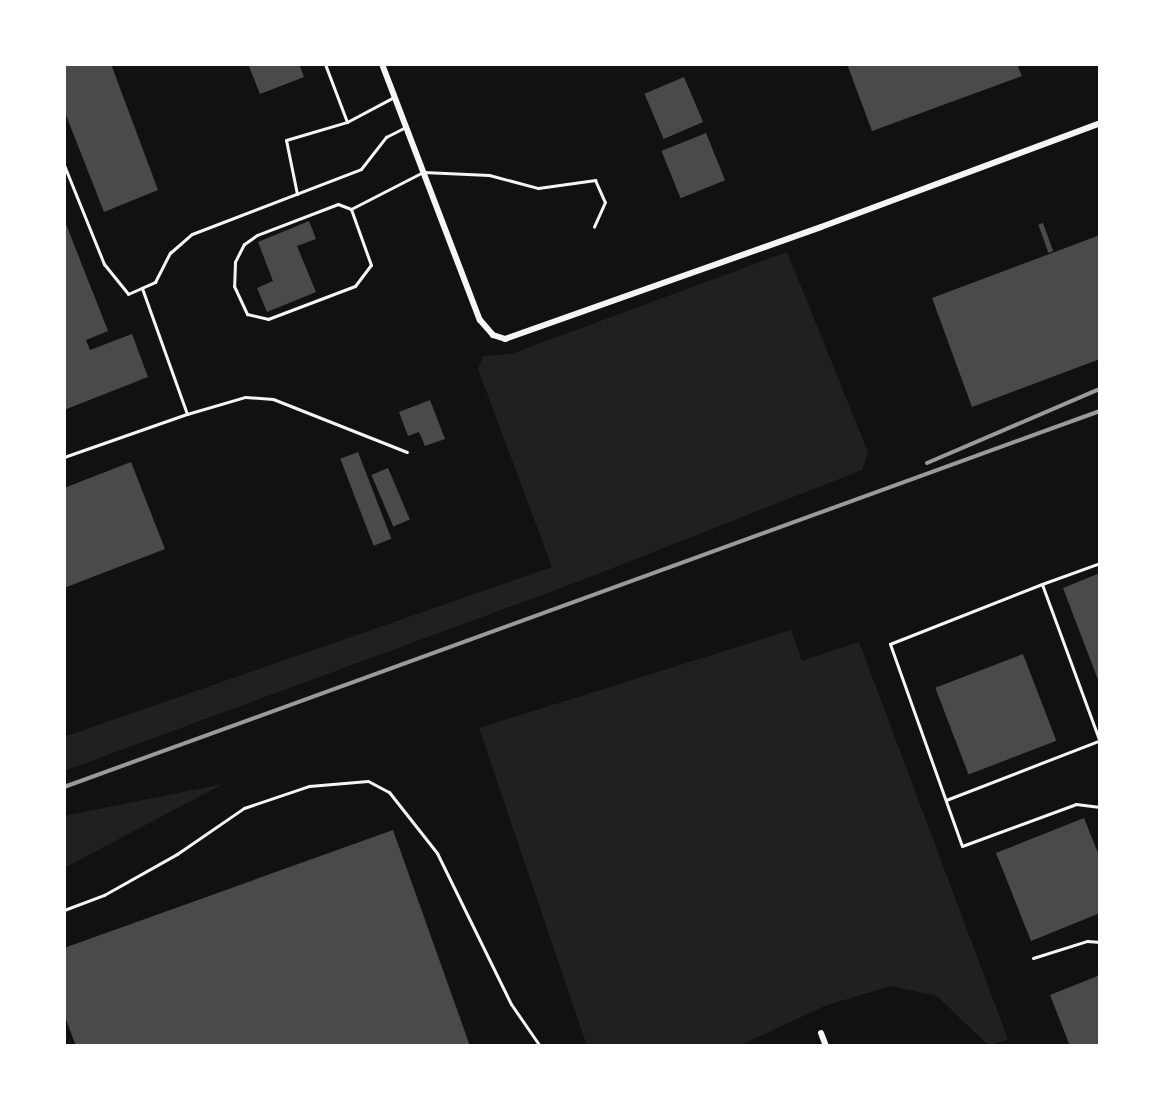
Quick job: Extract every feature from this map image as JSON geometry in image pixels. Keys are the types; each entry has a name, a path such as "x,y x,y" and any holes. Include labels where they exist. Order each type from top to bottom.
{"street":[{"path":"382,64 480,320 493,335 505,339 518,337 1100,123"},
{"path":"821,1033 826,1046"}],"lane":[{"path":"325,64 347,122"},
{"path":"297,194 286,140 347,122 394,97"},
{"path":"64,165 104,264 128,294 155,282 170,253 192,234 361,169 386,137 406,127"},
{"path":"351,209 371,265 355,286 268,319 247,314 234,286 235,262 244,244 257,235 338,204 351,209 423,172 489,175 538,188 595,180 605,202 594,227"},
{"path":"142,288 187,414"},
{"path":"64,457 245,397 273,399 407,452"},
{"path":"1100,563 890,644 962,846 1076,804 1100,807"},
{"path":"946,800 1099,742 1042,584"},
{"path":"64,910 104,895 244,808 309,786 368,781 389,792 437,853 511,1004 540,1046"},
{"path":"1033,958 1087,941 1100,942"}],"shaded area":[{"path":"787,252 868,452 862,470 577,582 64,771 64,737 552,567 478,369 483,356 511,354"},
{"path":"791,630 802,661 859,642 1008,1039 989,1046 937,996 891,986 827,1005 739,1046 587,1046 479,728"},
{"path":"223,784 64,868 64,816"}],"building":[{"path":"64,64 111,64 158,190 104,212 64,110"},
{"path":"248,64 299,64 304,77 260,94"},
{"path":"847,64 1017,64 1022,76 872,131"},
{"path":"684,77 703,122 664,139 644,94"},
{"path":"706,133 725,180 681,198 661,151"},
{"path":"64,219 108,331 86,340 90,350 132,334 148,377 64,410"},
{"path":"309,221 316,239 297,246 316,292 267,312 257,288 273,281 258,242"},
{"path":"1043,223 1053,251 1049,253 1038,225"},
{"path":"1100,235 1100,359 972,407 932,298"},
{"path":"430,400 445,439 425,446 419,432 408,436 399,412"},
{"path":"358,452 391,539 374,546 340,459"},
{"path":"131,462 165,549 64,588 64,488"},
{"path":"388,468 410,520 393,527 371,475"},
{"path":"1100,573 1100,685 1063,588"},
{"path":"1023,654 1056,741 969,775 935,688"},
{"path":"1084,818 1100,858 1100,913 1031,941 996,853"},
{"path":"393,830 470,1046 76,1046 64,1014 64,948"},
{"path":"1100,975 1100,1046 1070,1046 1050,995"}],"railway":[{"path":"927,463 1100,389"},
{"path":"64,787 1100,411"}]}
